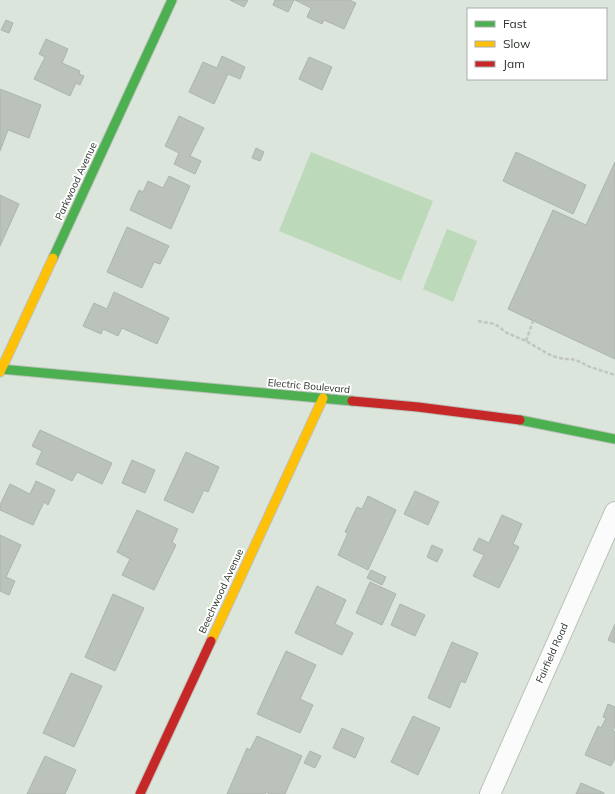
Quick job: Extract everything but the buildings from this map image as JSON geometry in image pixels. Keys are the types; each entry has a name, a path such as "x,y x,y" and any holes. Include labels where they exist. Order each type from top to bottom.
{"street":[{"name":"Parkwood Avenue","path":"0,370 172,0"},
{"name":"Electric Boulevard","path":"0,370 418,407 522,420 615,439"},
{"name":"Beechwood Avenue","path":"140,794 323,398"},
{"name":"Fairfield Road","path":"490,794 615,512"}],"path":[{"path":"478,321 495,324 507,334 526,341 550,355 564,359 576,360 590,367 615,375"},
{"path":"526,341 533,321"}],"green space":[{"path":"311,152 433,201 401,281 279,231"},
{"path":"447,229 477,241 453,302 423,289"}],"traffic: fast":[{"path":"53,258 172,0"},
{"path":"0,369 352,401"},
{"path":"520,420 615,439"}],"traffic: slow":[{"path":"0,372 53,258"},
{"path":"211,641 323,398"}],"traffic: jam":[{"path":"352,401 418,407 520,420"},
{"path":"140,794 211,641"}]}
